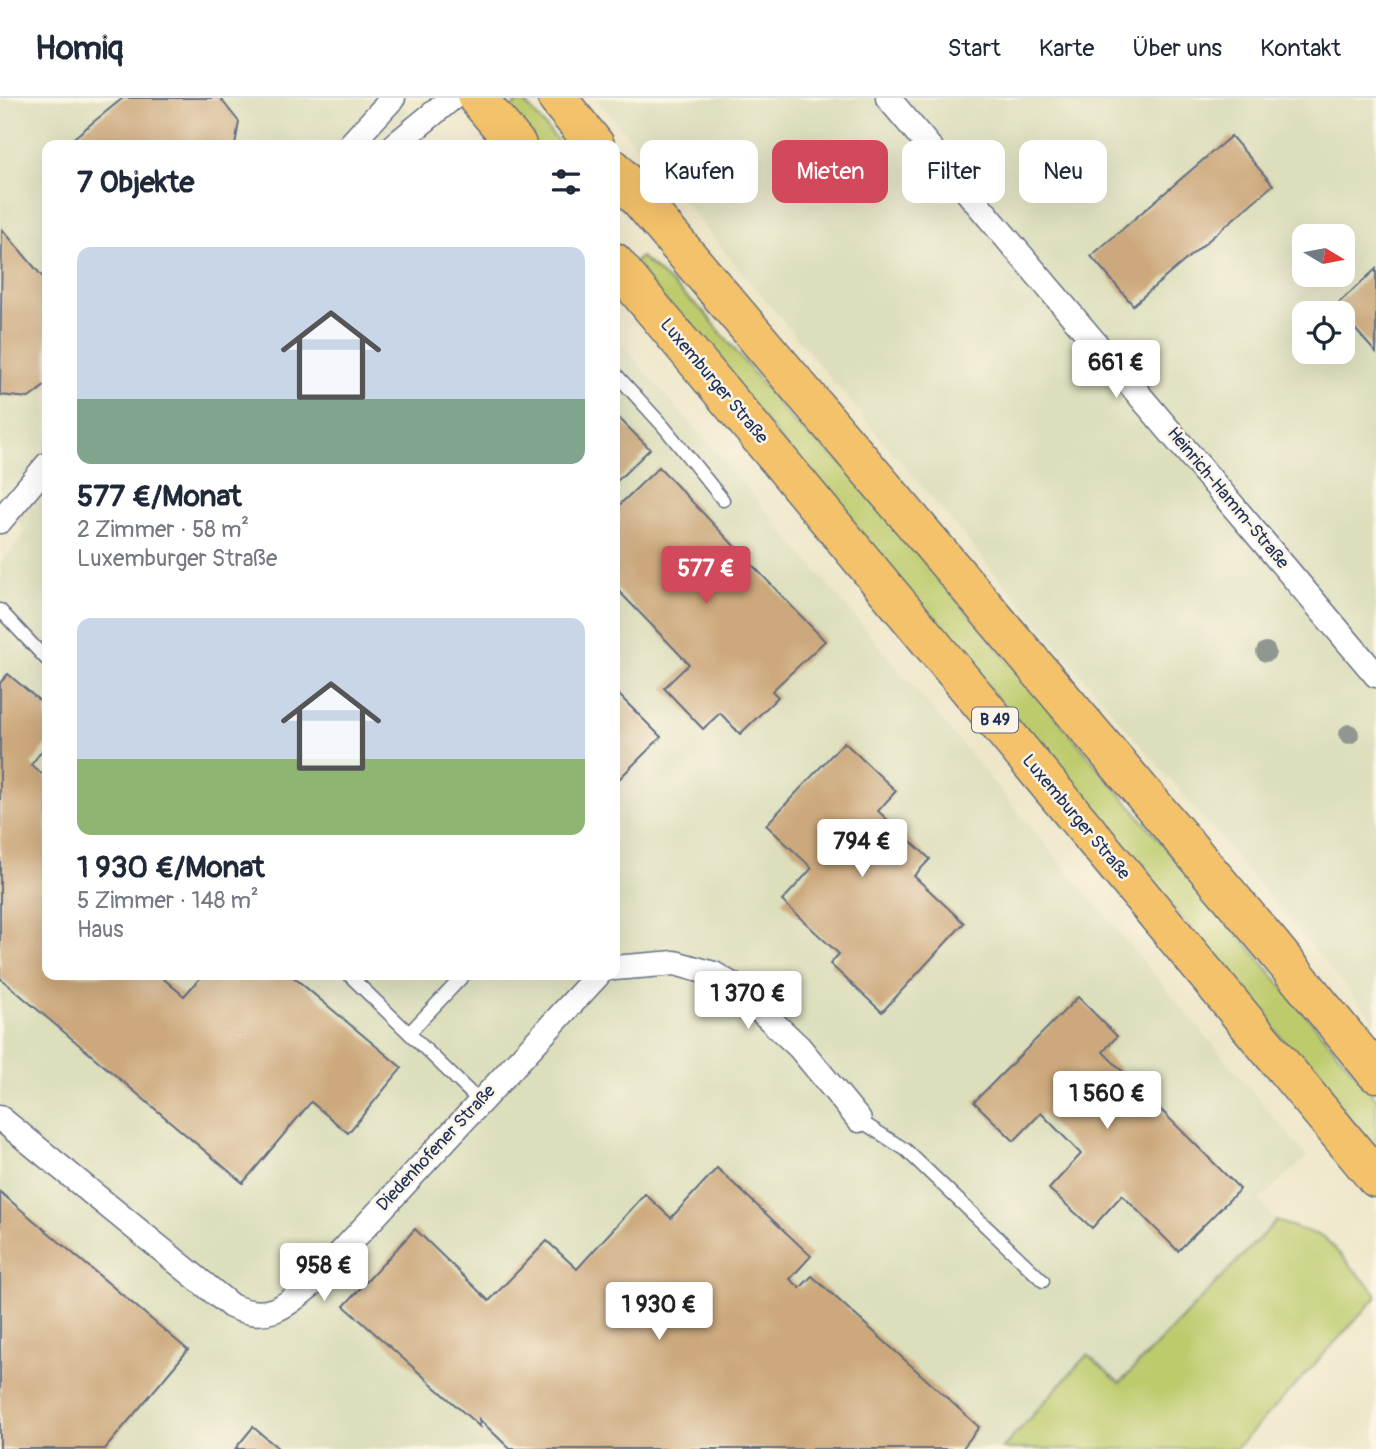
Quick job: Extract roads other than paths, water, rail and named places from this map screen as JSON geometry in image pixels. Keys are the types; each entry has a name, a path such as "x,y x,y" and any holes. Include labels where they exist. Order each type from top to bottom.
{"main road":[{"path":"477,98 513,140"},
{"path":"556,98 591,140"},
{"path":"620,176 1268,941 1372,1059"},
{"path":"620,254 627,242 641,239 659,244 693,265"},
{"name":"Luxemburger Straße","path":"620,268 1376,1178"}],"street":[{"path":"354,140 372,109 393,98"},
{"path":"401,140 452,98"},
{"name":"Heinrich-Hamm-Straße","path":"888,98 1376,675"},
{"path":"1,517 42,471"},
{"path":"620,968 675,963 714,974 734,986 799,1047 859,1120"},
{"name":"Diedenhofener Straße","path":"0,1118 231,1306 247,1313 264,1314 292,1301 311,1284 593,980"}],"lane":[{"path":"620,379 664,427 723,500"},
{"path":"0,610 42,655"},
{"path":"354,980 479,1101"},
{"path":"409,1033 459,980"},
{"path":"859,1120 906,1150 1043,1281"}]}
